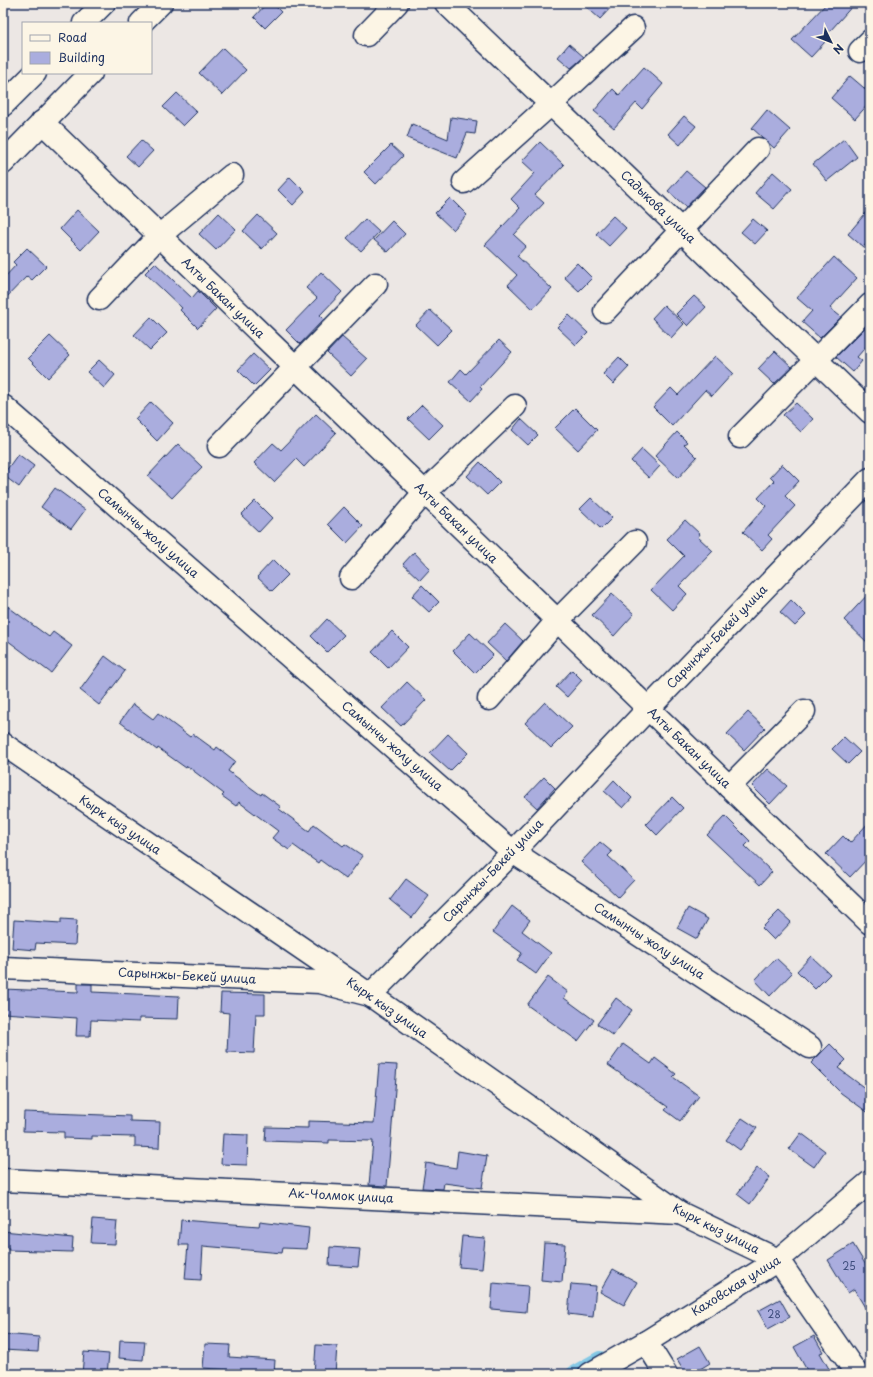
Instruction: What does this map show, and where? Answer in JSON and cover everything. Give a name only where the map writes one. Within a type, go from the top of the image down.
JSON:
[{"type":"street","points":[[85,22],[104,3]]},
{"type":"street","points":[[142,22],[161,3]]},
{"type":"street","points":[[366,35],[397,3]]},
{"type":"street","name":"Садыкова улица","points":[[446,3],[870,412]]},
{"type":"street","points":[[464,182],[552,104],[633,28]]},
{"type":"street","points":[[6,97],[34,74]]},
{"type":"street","points":[[3,163],[91,74]]},
{"type":"street","name":"Алты Бакан улица","points":[[42,122],[729,787],[867,914]]},
{"type":"street","points":[[605,311],[758,149]]},
{"type":"street","points":[[99,299],[159,236],[232,175]]},
{"type":"street","points":[[219,446],[376,284]]},
{"type":"street","points":[[740,437],[870,305]]},
{"type":"street","name":"Самынчы жолу улица","points":[[3,406],[513,852],[810,1047]]},
{"type":"street","points":[[351,578],[424,492],[515,406]]},
{"type":"street","name":"Сарынжы-Бекей улица","points":[[3,968],[320,982],[370,995],[513,852],[648,709],[870,479]]},
{"type":"street","points":[[489,698],[557,621],[635,542]]},
{"type":"street","points":[[729,787],[804,711]]},
{"type":"street","name":"Кырк кыз улица","points":[[3,744],[370,995],[680,1213],[778,1260]]},
{"type":"street","name":"Ак-Чолмок улица","points":[[3,1180],[680,1213]]},
{"type":"street","name":"Каховская улица","points":[[590,1374],[646,1342],[778,1260],[870,1182]]},
{"type":"street","points":[[778,1260],[857,1374]]},
{"type":"street","points":[[646,1342],[666,1374]]},
{"type":"building","points":[[267,3],[272,3],[281,12],[265,28],[254,17]]},
{"type":"building","points":[[582,3],[615,3],[600,19]]},
{"type":"building","points":[[827,3],[855,3],[822,40],[825,42],[811,57],[792,40]]},
{"type":"building","points":[[569,44],[584,57],[571,68],[558,57]]},
{"type":"building","points":[[223,48],[246,70],[222,95],[199,73]]},
{"type":"building","points":[[644,67],[663,84],[642,109],[636,103],[614,128],[594,111],[613,89],[619,95]]},
{"type":"building","points":[[850,76],[870,93],[870,102],[855,119],[831,98]]},
{"type":"building","points":[[177,93],[197,112],[183,126],[163,107]]},
{"type":"building","points":[[767,110],[790,130],[774,148],[752,128]]},
{"type":"building","points":[[684,116],[696,126],[680,145],[668,134]]},
{"type":"building","points":[[451,117],[477,121],[475,134],[467,133],[457,158],[407,138],[412,124],[448,139]]},
{"type":"building","points":[[844,139],[857,157],[827,181],[813,164]]},
{"type":"building","points":[[141,140],[153,151],[138,167],[126,156]]},
{"type":"building","points":[[540,142],[564,165],[535,195],[544,203],[514,235],[526,246],[517,256],[552,289],[533,309],[508,285],[517,275],[485,245],[520,208],[511,199],[535,173],[522,161]]},
{"type":"building","points":[[391,145],[403,156],[376,184],[364,172]]},
{"type":"building","points":[[686,171],[705,187],[686,207],[668,191]]},
{"type":"building","points":[[773,172],[792,189],[774,209],[755,193]]},
{"type":"building","points":[[290,177],[305,192],[293,205],[278,190]]},
{"type":"building","points":[[450,198],[467,215],[453,230],[435,213]]},
{"type":"building","points":[[870,208],[870,240],[863,247],[848,234]]},
{"type":"building","points":[[77,210],[99,231],[81,250],[60,229]]},
{"type":"building","points":[[219,213],[236,229],[216,250],[199,234]]},
{"type":"building","points":[[258,215],[277,233],[262,249],[243,231]]},
{"type":"building","points":[[613,216],[626,228],[609,246],[596,234]]},
{"type":"building","points":[[365,219],[379,232],[361,251],[347,238]]},
{"type":"building","points":[[753,219],[767,231],[755,244],[741,232]]},
{"type":"building","points":[[392,221],[405,234],[388,252],[374,240]]},
{"type":"building","points":[[27,248],[46,266],[32,280],[27,276],[3,301],[3,279],[16,265],[13,262]]},
{"type":"building","points":[[834,257],[857,278],[830,308],[841,317],[820,338],[802,322],[812,311],[797,298]]},
{"type":"building","points":[[155,263],[192,298],[198,291],[216,309],[198,328],[180,310],[182,308],[145,273]]},
{"type":"building","points":[[577,263],[592,278],[579,291],[564,277]]},
{"type":"building","points":[[321,272],[342,292],[320,315],[324,319],[300,344],[286,330],[317,298],[306,288]]},
{"type":"building","points":[[694,296],[706,307],[688,326],[676,314]]},
{"type":"building","points":[[664,305],[684,324],[671,338],[652,318]]},
{"type":"building","points":[[430,310],[452,330],[437,345],[416,325]]},
{"type":"building","points":[[569,315],[588,333],[576,345],[557,327]]},
{"type":"building","points":[[151,317],[167,333],[150,350],[134,335]]},
{"type":"building","points":[[870,323],[870,342],[857,357],[862,361],[853,372],[836,357]]},
{"type":"building","points":[[50,336],[70,355],[48,378],[28,358]]},
{"type":"building","points":[[342,337],[367,359],[351,376],[327,353]]},
{"type":"building","points":[[499,340],[512,352],[480,387],[482,389],[471,401],[450,382],[461,369],[466,374]]},
{"type":"building","points":[[775,351],[792,367],[774,384],[758,369]]},
{"type":"building","points":[[253,354],[270,370],[254,386],[238,370]]},
{"type":"building","points":[[715,356],[733,373],[712,396],[705,390],[672,426],[653,407],[671,388],[678,395]]},
{"type":"building","points":[[619,357],[629,367],[613,384],[603,374]]},
{"type":"building","points":[[99,360],[115,375],[104,388],[87,372]]},
{"type":"building","points":[[151,402],[173,423],[157,441],[135,419]]},
{"type":"building","points":[[796,403],[813,419],[801,432],[783,415]]},
{"type":"building","points":[[422,405],[443,425],[429,439],[408,419]]},
{"type":"building","points":[[575,408],[597,430],[578,450],[555,428]]},
{"type":"building","points":[[316,414],[336,433],[304,467],[296,459],[274,482],[254,463],[273,443],[281,450]]},
{"type":"building","points":[[521,419],[538,435],[528,445],[512,430]]},
{"type":"building","points":[[677,432],[687,442],[684,444],[697,457],[678,478],[655,456]]},
{"type":"building","points":[[178,444],[202,467],[172,498],[148,476]]},
{"type":"building","points":[[642,449],[660,466],[649,478],[631,461]]},
{"type":"building","points":[[18,454],[34,466],[19,487],[3,475]]},
{"type":"building","points":[[480,462],[500,482],[487,495],[467,476]]},
{"type":"building","points":[[782,464],[799,481],[785,496],[795,506],[768,535],[772,539],[762,550],[743,532],[766,506],[758,498],[774,481],[770,477]]},
{"type":"building","points":[[55,488],[85,510],[71,529],[41,507]]},
{"type":"building","points":[[591,498],[612,518],[601,529],[580,509]]},
{"type":"building","points":[[255,501],[272,518],[259,532],[241,515]]},
{"type":"building","points":[[344,507],[363,526],[347,543],[328,524]]},
{"type":"building","points":[[685,520],[700,534],[698,537],[713,551],[679,586],[687,594],[672,610],[651,590],[684,556],[667,539]]},
{"type":"building","points":[[414,552],[430,569],[420,580],[403,564]]},
{"type":"building","points":[[273,560],[288,575],[272,591],[257,577]]},
{"type":"building","points":[[422,585],[439,602],[429,612],[412,596]]},
{"type":"building","points":[[870,592],[870,645],[844,620]]},
{"type":"building","points":[[612,594],[634,614],[614,636],[592,615]]},
{"type":"building","points":[[791,600],[806,615],[795,626],[780,612]]},
{"type":"building","points":[[3,603],[49,637],[53,632],[72,646],[51,673],[3,637]]},
{"type":"building","points":[[327,619],[344,635],[327,652],[311,636]]},
{"type":"building","points":[[505,624],[523,641],[506,661],[487,643]]},
{"type":"building","points":[[392,631],[408,647],[388,668],[372,652]]},
{"type":"building","points":[[470,633],[493,655],[475,673],[453,651]]},
{"type":"building","points":[[105,656],[125,671],[99,705],[80,690]]},
{"type":"building","points":[[572,670],[582,680],[567,697],[556,687]]},
{"type":"building","points":[[407,682],[426,700],[401,726],[382,708]]},
{"type":"building","points":[[545,702],[572,727],[551,748],[525,723]]},
{"type":"building","points":[[133,704],[153,719],[158,713],[190,737],[193,734],[215,750],[217,747],[235,761],[228,771],[261,795],[262,793],[281,807],[279,809],[309,831],[314,824],[343,846],[345,844],[363,856],[346,879],[320,860],[318,863],[293,845],[289,850],[272,838],[278,831],[239,802],[236,806],[222,796],[224,794],[187,766],[186,768],[158,748],[157,750],[120,722]]},
{"type":"building","points":[[748,712],[765,728],[744,750],[727,734]]},
{"type":"building","points":[[448,734],[468,753],[450,771],[430,753]]},
{"type":"building","points":[[844,737],[860,752],[848,764],[832,749]]},
{"type":"building","points":[[768,769],[787,786],[770,804],[752,786]]},
{"type":"building","points":[[544,777],[555,788],[537,808],[525,797]]},
{"type":"building","points":[[614,780],[632,798],[623,808],[604,791]]},
{"type":"building","points":[[672,797],[683,808],[657,835],[646,824]]},
{"type":"building","points":[[725,816],[750,841],[745,846],[772,872],[760,885],[707,835]]},
{"type":"building","points":[[870,821],[870,856],[850,877],[826,854],[843,836],[850,843]]},
{"type":"building","points":[[600,842],[612,852],[608,856],[634,880],[618,897],[581,862]]},
{"type":"building","points":[[406,879],[429,896],[412,918],[390,900]]},
{"type":"building","points":[[512,906],[530,920],[522,931],[551,953],[536,974],[517,960],[522,953],[493,932]]},
{"type":"building","points":[[688,908],[708,919],[697,939],[677,928]]},
{"type":"building","points":[[779,911],[791,922],[774,940],[762,928]]},
{"type":"building","points":[[61,919],[77,920],[75,945],[36,943],[35,950],[12,948],[14,920],[61,923]]},
{"type":"building","points":[[811,956],[830,974],[815,989],[797,971]]},
{"type":"building","points":[[776,958],[792,973],[770,996],[755,980]]},
{"type":"building","points":[[548,977],[568,992],[564,998],[594,1020],[578,1041],[527,1005]]},
{"type":"building","points":[[78,984],[92,984],[92,992],[179,996],[178,1019],[139,1018],[139,1022],[91,1020],[90,1036],[76,1036],[77,1018],[3,1013],[3,989],[78,992]]},
{"type":"building","points":[[221,993],[265,994],[265,1014],[256,1014],[254,1053],[227,1052],[229,1013],[220,1012]]},
{"type":"building","points":[[616,998],[632,1010],[613,1036],[597,1024]]},
{"type":"building","points":[[623,1044],[651,1064],[655,1058],[676,1074],[673,1077],[699,1096],[680,1121],[665,1110],[668,1107],[608,1065]]},
{"type":"building","points":[[830,1044],[846,1060],[838,1068],[870,1092],[870,1114],[841,1093],[811,1063]]},
{"type":"building","points":[[379,1064],[397,1065],[387,1186],[369,1185],[373,1141],[329,1140],[329,1143],[265,1141],[266,1127],[308,1128],[308,1121],[374,1123]]},
{"type":"building","points":[[24,1112],[130,1116],[130,1121],[160,1122],[159,1148],[135,1147],[135,1137],[92,1136],[92,1139],[64,1138],[64,1132],[23,1131]]},
{"type":"building","points":[[742,1118],[757,1128],[740,1150],[726,1140]]},
{"type":"building","points":[[801,1133],[825,1151],[814,1167],[789,1149]]},
{"type":"building","points":[[223,1134],[248,1135],[247,1165],[221,1164]]},
{"type":"building","points":[[458,1151],[487,1156],[482,1188],[444,1183],[443,1189],[422,1188],[426,1163],[456,1168]]},
{"type":"building","points":[[757,1168],[770,1177],[750,1204],[737,1194]]},
{"type":"building","points":[[93,1219],[117,1221],[115,1244],[91,1243]]},
{"type":"building","points":[[181,1220],[259,1226],[260,1222],[309,1228],[307,1249],[283,1248],[282,1253],[203,1246],[201,1280],[185,1279],[188,1245],[179,1245]]},
{"type":"building","points":[[3,1231],[73,1238],[72,1252],[8,1250],[9,1248],[3,1247]]},
{"type":"building","points":[[462,1236],[485,1238],[482,1269],[459,1267]]},
{"type":"building","points":[[544,1243],[565,1244],[562,1282],[541,1280]]},
{"type":"building","points":[[853,1244],[870,1272],[870,1316],[854,1289],[848,1293],[828,1260]]},
{"type":"building","points":[[330,1247],[360,1249],[358,1267],[329,1265]]},
{"type":"building","points":[[613,1269],[637,1282],[624,1305],[600,1292]]},
{"type":"building","points":[[493,1283],[528,1286],[526,1312],[491,1309]]},
{"type":"building","points":[[571,1284],[596,1286],[593,1317],[568,1314]]},
{"type":"building","points":[[780,1299],[790,1317],[768,1329],[758,1311]]},
{"type":"building","points":[[3,1334],[39,1337],[38,1352],[3,1350]]},
{"type":"building","points":[[814,1336],[823,1352],[820,1353],[832,1374],[809,1374],[794,1347]]},
{"type":"building","points":[[120,1340],[145,1341],[143,1360],[119,1358]]},
{"type":"building","points":[[205,1344],[230,1345],[229,1357],[275,1360],[274,1374],[243,1374],[244,1371],[203,1368]]},
{"type":"building","points":[[316,1345],[337,1346],[335,1374],[314,1374]]},
{"type":"building","points":[[700,1346],[710,1363],[692,1374],[686,1374],[677,1359]]},
{"type":"building","points":[[84,1352],[109,1354],[107,1374],[82,1374]]},
{"type":"waterway","points":[[575,1374],[600,1360]]}]
